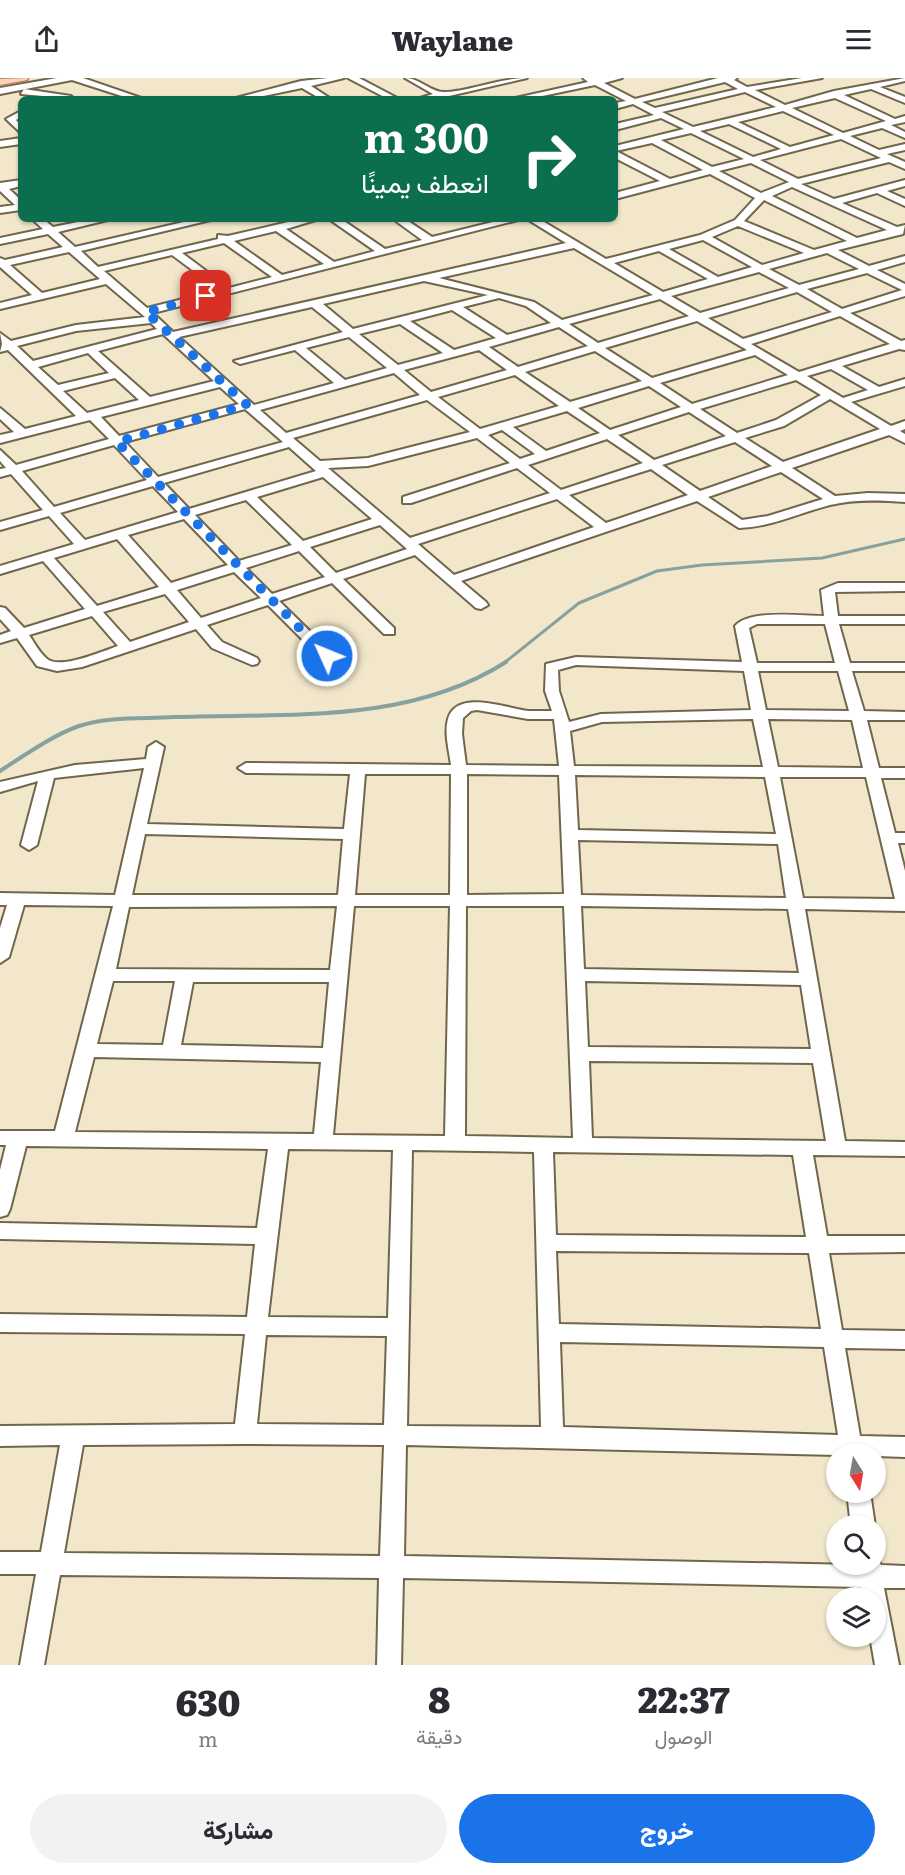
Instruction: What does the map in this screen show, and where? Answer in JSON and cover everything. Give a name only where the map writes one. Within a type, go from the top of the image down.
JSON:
[{"type":"main road","points":[[0,81],[6,78]]},
{"type":"main road","points":[[0,81],[23,78]]},
{"type":"street","points":[[0,91],[72,78],[130,96]]},
{"type":"street","points":[[265,96],[301,84],[340,78]]},
{"type":"street","points":[[352,78],[389,96]]},
{"type":"street","points":[[409,78],[443,96]]},
{"type":"street","points":[[470,78],[486,86]]},
{"type":"street","points":[[449,96],[523,78]]},
{"type":"street","points":[[587,78],[834,202],[902,231]]},
{"type":"street","points":[[540,96],[618,78]]},
{"type":"street","points":[[775,78],[785,82]]},
{"type":"street","points":[[654,111],[747,89],[818,78]]},
{"type":"street","points":[[618,105],[727,79],[905,166]]},
{"type":"street","points":[[618,148],[899,79]]},
{"type":"street","points":[[505,82],[534,96]]},
{"type":"street","points":[[858,82],[905,100]]},
{"type":"street","points":[[301,84],[322,96]]},
{"type":"street","points":[[0,91],[56,96]]},
{"type":"street","points":[[834,94],[894,122]]},
{"type":"street","points":[[18,115],[10,119],[18,127]]},
{"type":"street","points":[[618,126],[664,116]]},
{"type":"street","points":[[618,196],[792,151],[905,119]]},
{"type":"street","points":[[728,120],[792,151]]},
{"type":"street","points":[[883,125],[905,135]]},
{"type":"street","points":[[721,144],[760,135]]},
{"type":"street","points":[[618,140],[629,145]]},
{"type":"street","points":[[654,140],[857,242]]},
{"type":"street","points":[[0,144],[18,141]]},
{"type":"street","points":[[877,153],[905,147]]},
{"type":"street","points":[[618,156],[671,183]]},
{"type":"street","points":[[605,262],[704,237],[738,222],[763,196],[795,183],[889,159]]},
{"type":"street","points":[[834,202],[905,183]]},
{"type":"street","points":[[0,187],[18,184]]},
{"type":"street","points":[[0,187],[18,203]]},
{"type":"street","points":[[618,190],[627,194]]},
{"type":"street","points":[[878,190],[905,203]]},
{"type":"street","points":[[0,210],[18,207]]},
{"type":"street","points":[[40,222],[146,312],[221,383],[482,605]]},
{"type":"street","points":[[0,241],[93,222]]},
{"type":"street","points":[[1,263],[193,222]]},
{"type":"street","points":[[204,222],[280,278]]},
{"type":"street","points":[[98,270],[295,222]]},
{"type":"street","points":[[338,222],[383,252]]},
{"type":"street","points":[[403,222],[431,240]]},
{"type":"street","points":[[469,222],[479,228]]},
{"type":"street","points":[[146,312],[504,222]]},
{"type":"street","points":[[537,222],[905,440]]},
{"type":"street","points":[[738,222],[813,253]]},
{"type":"street","points":[[278,228],[332,265]]},
{"type":"street","points":[[0,473],[249,407],[397,371],[813,253],[902,231]]},
{"type":"street","points":[[704,237],[903,345]]},
{"type":"street","points":[[31,365],[90,350],[427,279],[573,245]]},
{"type":"street","points":[[660,248],[716,280]]},
{"type":"street","points":[[830,250],[905,288]]},
{"type":"street","points":[[174,252],[226,291]]},
{"type":"street","points":[[0,526],[157,482],[429,396],[905,258]]},
{"type":"street","points":[[1,263],[39,296]]},
{"type":"street","points":[[427,279],[530,304],[833,500]]},
{"type":"street","points":[[0,306],[109,280]]},
{"type":"street","points":[[742,343],[905,293]]},
{"type":"street","points":[[240,361],[500,295]]},
{"type":"street","points":[[313,302],[429,396],[604,528]]},
{"type":"street","points":[[453,306],[507,340]]},
{"type":"street","points":[[5,347],[88,326],[154,320]]},
{"type":"street","points":[[402,320],[453,355]]},
{"type":"street","points":[[0,336],[5,347],[31,365],[56,390],[117,442],[237,567],[327,656]]},
{"type":"street","points":[[407,500],[690,408],[903,345]]},
{"type":"street","points":[[297,346],[344,385]]},
{"type":"street","points":[[482,347],[739,524],[745,525],[833,500],[873,496],[905,498]]},
{"type":"street","points":[[90,350],[146,400]]},
{"type":"street","points":[[0,570],[248,495],[321,469],[368,462],[479,434],[756,351]]},
{"type":"street","points":[[832,365],[878,391]]},
{"type":"street","points":[[56,390],[117,374]]},
{"type":"street","points":[[841,402],[905,382]]},
{"type":"street","points":[[0,439],[146,400],[221,383]]},
{"type":"street","points":[[0,611],[20,632],[42,663],[48,666],[82,663],[334,577],[558,494],[780,423],[829,394]]},
{"type":"street","points":[[0,412],[22,433]]},
{"type":"street","points":[[452,580],[905,425]]},
{"type":"street","points":[[504,426],[544,455]]},
{"type":"street","points":[[0,454],[82,545]]},
{"type":"street","points":[[248,495],[389,631]]},
{"type":"street","points":[[0,639],[167,589],[382,520]]},
{"type":"street","points":[[120,534],[217,645],[252,661]]},
{"type":"street","points":[[45,556],[128,648]]},
{"type":"street","points":[[0,957],[9,900],[122,902],[572,900],[905,905],[858,715],[833,630],[828,590],[831,588],[905,587]]},
{"type":"street","points":[[837,1148],[762,714],[742,626],[746,622],[755,620],[905,620]]},
{"type":"street","points":[[583,1144],[567,771],[562,722],[552,691],[550,667],[576,661],[751,667],[905,667]]},
{"type":"street","points":[[455,1143],[459,901],[459,770],[454,734],[456,717],[467,707],[477,706],[562,722],[602,718],[762,714],[905,716]]},
{"type":"street","points":[[0,787],[47,775],[120,764],[154,755],[106,975],[63,1139]]},
{"type":"street","points":[[246,768],[905,773]]},
{"type":"street","points":[[322,1143],[336,976],[358,770]]},
{"type":"street","points":[[29,845],[47,775]]},
{"type":"street","points":[[138,829],[351,834]]},
{"type":"street","points":[[570,835],[784,838]]},
{"type":"street","points":[[887,838],[905,838]]},
{"type":"street","points":[[106,975],[336,976]]},
{"type":"street","points":[[171,1051],[185,975]]},
{"type":"street","points":[[574,975],[808,979]]},
{"type":"street","points":[[86,1050],[329,1055]]},
{"type":"street","points":[[579,1054],[822,1056]]},
{"type":"street","points":[[0,1209],[9,1138],[905,1149]]},
{"type":"street","points":[[245,1434],[266,1236],[279,1142]]},
{"type":"street","points":[[389,1665],[403,1143]]},
{"type":"street","points":[[543,1144],[548,1243],[552,1437]]},
{"type":"street","points":[[802,1148],[850,1443]]},
{"type":"street","points":[[0,1231],[266,1236]]},
{"type":"street","points":[[548,1243],[678,1246],[905,1244]]},
{"type":"street","points":[[0,1323],[397,1327]]},
{"type":"street","points":[[550,1333],[905,1340]]},
{"type":"street","points":[[0,1436],[245,1434],[552,1437],[826,1448]]},
{"type":"street","points":[[32,1665],[73,1437]]},
{"type":"street","points":[[886,1448],[905,1447]]},
{"type":"street","points":[[0,1563],[393,1567],[871,1580],[905,1577]]},
{"type":"street","points":[[884,1647],[887,1665]]},
{"type":"waterway","points":[[504,663],[579,603],[657,571],[702,565],[822,558],[905,539]]},
{"type":"waterway","points":[[0,771],[58,735],[90,723],[127,718],[345,712],[387,706],[428,697],[468,682],[506,662]]},
{"type":"route","points":[[206,296],[146,312],[247,405],[117,442],[237,567],[327,656]]}]
